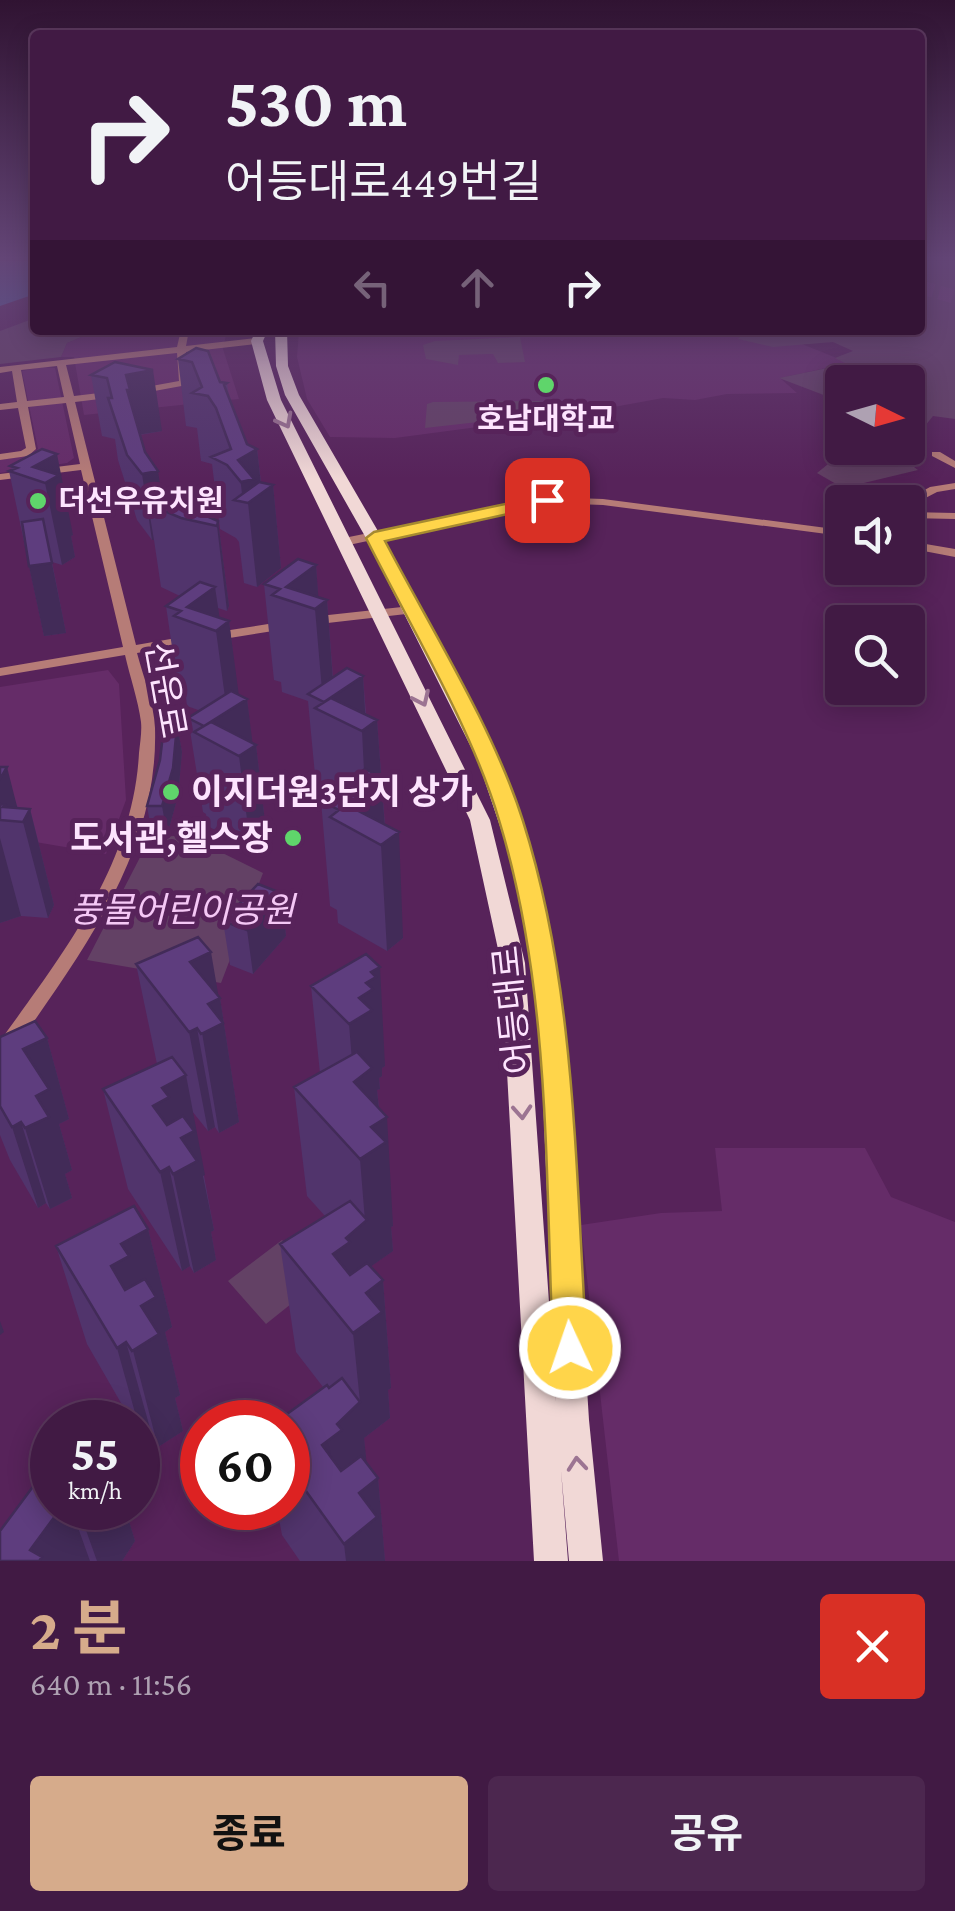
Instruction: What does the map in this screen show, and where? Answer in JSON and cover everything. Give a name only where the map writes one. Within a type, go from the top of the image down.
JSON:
[{"type":"main road","name":"어등대로","points":[[280,335],[282,366],[292,395],[374,538],[488,761],[511,819],[541,938],[551,1005],[574,1420],[586,1561]]},
{"type":"main road","name":"어등대로","points":[[260,336],[274,400],[480,820],[513,963],[551,1561]]},
{"type":"street","points":[[0,406],[183,385],[184,335]]},
{"type":"street","points":[[1,370],[260,336]]},
{"type":"street","name":"선운로","points":[[0,1056],[96,916],[132,837],[143,802],[148,749],[148,724],[61,363]]},
{"type":"street","points":[[0,457],[24,454],[31,448],[16,368]]},
{"type":"street","points":[[936,454],[955,465]]},
{"type":"street","points":[[0,477],[86,466]]},
{"type":"street","points":[[925,494],[955,486]]},
{"type":"street","points":[[344,542],[547,500],[603,502],[825,531]]},
{"type":"street","points":[[925,515],[955,516]]},
{"type":"street","points":[[925,547],[955,553]]},
{"type":"street","points":[[0,672],[380,610],[411,610]]},
{"type":"shaded area","points":[[86,335],[226,335],[223,349],[239,399],[84,415],[74,357],[61,357],[67,343]]},
{"type":"shaded area","name":"호남대학교","points":[[299,335],[789,335],[849,363],[825,365],[825,368],[780,378],[797,393],[727,394],[695,400],[663,398],[581,413],[570,403],[546,406],[516,422],[395,438],[330,437],[307,399],[297,357]]},
{"type":"shaded area","points":[[55,368],[74,458],[67,463],[0,473],[0,460],[25,456],[38,449],[22,371]]},
{"type":"shaded area","points":[[108,670],[119,684],[126,800],[106,854],[0,836],[0,687]]},
{"type":"shaded area","points":[[715,1148],[865,1148],[891,1197],[955,1222],[955,1561],[619,1561],[581,1225],[661,1213],[722,1211]]},
{"type":"green space","points":[[0,334],[86,335],[67,343],[61,357],[0,364]]},
{"type":"green space","points":[[955,334],[955,419],[933,416],[925,426],[925,365],[842,365],[847,364],[835,358],[853,351],[833,342],[773,347],[738,339],[742,335]]},
{"type":"green space","points":[[520,337],[525,362],[498,363],[493,354],[459,355],[458,365],[426,359],[423,345],[435,341]]},
{"type":"green space","points":[[825,369],[825,396],[779,378]]},
{"type":"green space","points":[[541,401],[505,419],[425,428],[427,404],[433,402]]},
{"type":"green space","points":[[827,465],[911,465],[918,470],[856,485],[838,485],[817,473]]},
{"type":"green space","name":"풍물어린이공원","points":[[186,835],[263,873],[221,983],[87,960],[150,838]]},
{"type":"green space","points":[[282,1240],[321,1280],[266,1324],[228,1281]]},
{"type":"building","points":[[196,348],[208,351],[220,382],[227,383],[224,385],[247,444],[257,449],[238,460],[254,479],[241,482],[227,465],[211,457],[231,449],[208,396],[192,393],[202,387],[192,362],[178,359]]},
{"type":"building","points":[[115,362],[153,370],[126,375],[145,452],[158,471],[142,474],[127,455],[108,398],[112,398],[107,378],[91,375]]},
{"type":"building","points":[[42,449],[57,454],[33,467],[59,475],[45,483],[9,471],[17,468],[10,466]]},
{"type":"building","points":[[259,482],[273,485],[248,503],[234,500]]},
{"type":"building","points":[[153,492],[186,501],[179,504],[218,521],[217,526],[181,518],[148,504],[155,501],[150,498]]},
{"type":"building","points":[[43,519],[52,563],[29,566],[22,522]]},
{"type":"building","points":[[298,559],[316,565],[286,587],[327,600],[315,609],[272,595],[280,589],[264,584]]},
{"type":"building","points":[[200,582],[215,587],[187,607],[229,621],[216,631],[174,616],[181,611],[166,606]]},
{"type":"building","points":[[347,668],[363,676],[324,702],[308,694]]},
{"type":"building","points":[[231,691],[247,699],[204,726],[188,718]]},
{"type":"building","points":[[331,698],[377,720],[362,731],[315,708]]},
{"type":"building","points":[[211,722],[256,745],[239,756],[194,732]]},
{"type":"building","points":[[177,725],[173,768],[162,806],[147,806],[160,760],[164,726]]},
{"type":"building","points":[[365,769],[383,778],[347,805],[399,832],[381,845],[330,817],[339,810],[321,801]]},
{"type":"building","points":[[0,804],[30,809],[23,822],[0,820]]},
{"type":"building","points":[[258,884],[281,893],[247,930],[223,921]]},
{"type":"building","points":[[198,937],[211,952],[190,962],[220,998],[208,1004],[223,1023],[201,1034],[197,1028],[189,1032],[136,964]]},
{"type":"building","points":[[366,954],[380,967],[371,972],[376,977],[366,983],[373,989],[359,998],[372,1010],[349,1024],[311,986]]},
{"type":"building","points":[[35,1021],[47,1038],[23,1049],[49,1089],[36,1096],[49,1117],[25,1128],[21,1122],[12,1127],[0,1106],[0,1037]]},
{"type":"building","points":[[357,1052],[372,1068],[354,1082],[387,1117],[371,1127],[386,1142],[360,1159],[294,1087]]},
{"type":"building","points":[[172,1057],[186,1075],[162,1088],[169,1097],[153,1106],[167,1125],[183,1116],[194,1131],[181,1138],[197,1161],[173,1174],[169,1167],[160,1172],[103,1089]]},
{"type":"building","points":[[350,1201],[367,1220],[346,1238],[350,1242],[333,1254],[350,1275],[367,1263],[383,1280],[366,1293],[382,1312],[353,1333],[280,1244]]},
{"type":"building","points":[[134,1206],[148,1229],[121,1244],[129,1256],[111,1266],[125,1290],[145,1279],[156,1297],[141,1306],[159,1334],[132,1351],[126,1342],[117,1348],[56,1246]]},
{"type":"building","points":[[342,1378],[360,1402],[337,1424],[342,1430],[322,1445],[341,1471],[361,1456],[378,1478],[359,1493],[377,1517],[344,1544],[310,1497],[310,1400],[306,1400],[327,1385],[329,1388]]},
{"type":"building","points":[[30,1491],[30,1530],[45,1530],[30,1550],[42,1557],[39,1561],[0,1561],[0,1531]]},
{"type":"place","name":"호남대학교","points":[[546,385]]},
{"type":"place","name":"더선우유치원","points":[[38,501]]},
{"type":"place","name":"이지더원3단지 상가","points":[[171,792]]},
{"type":"place","name":"도서관,헬스장","points":[[293,838]]},
{"type":"route","points":[[547,500],[374,538],[488,761],[511,819],[541,938],[551,1005],[570,1348]]}]
